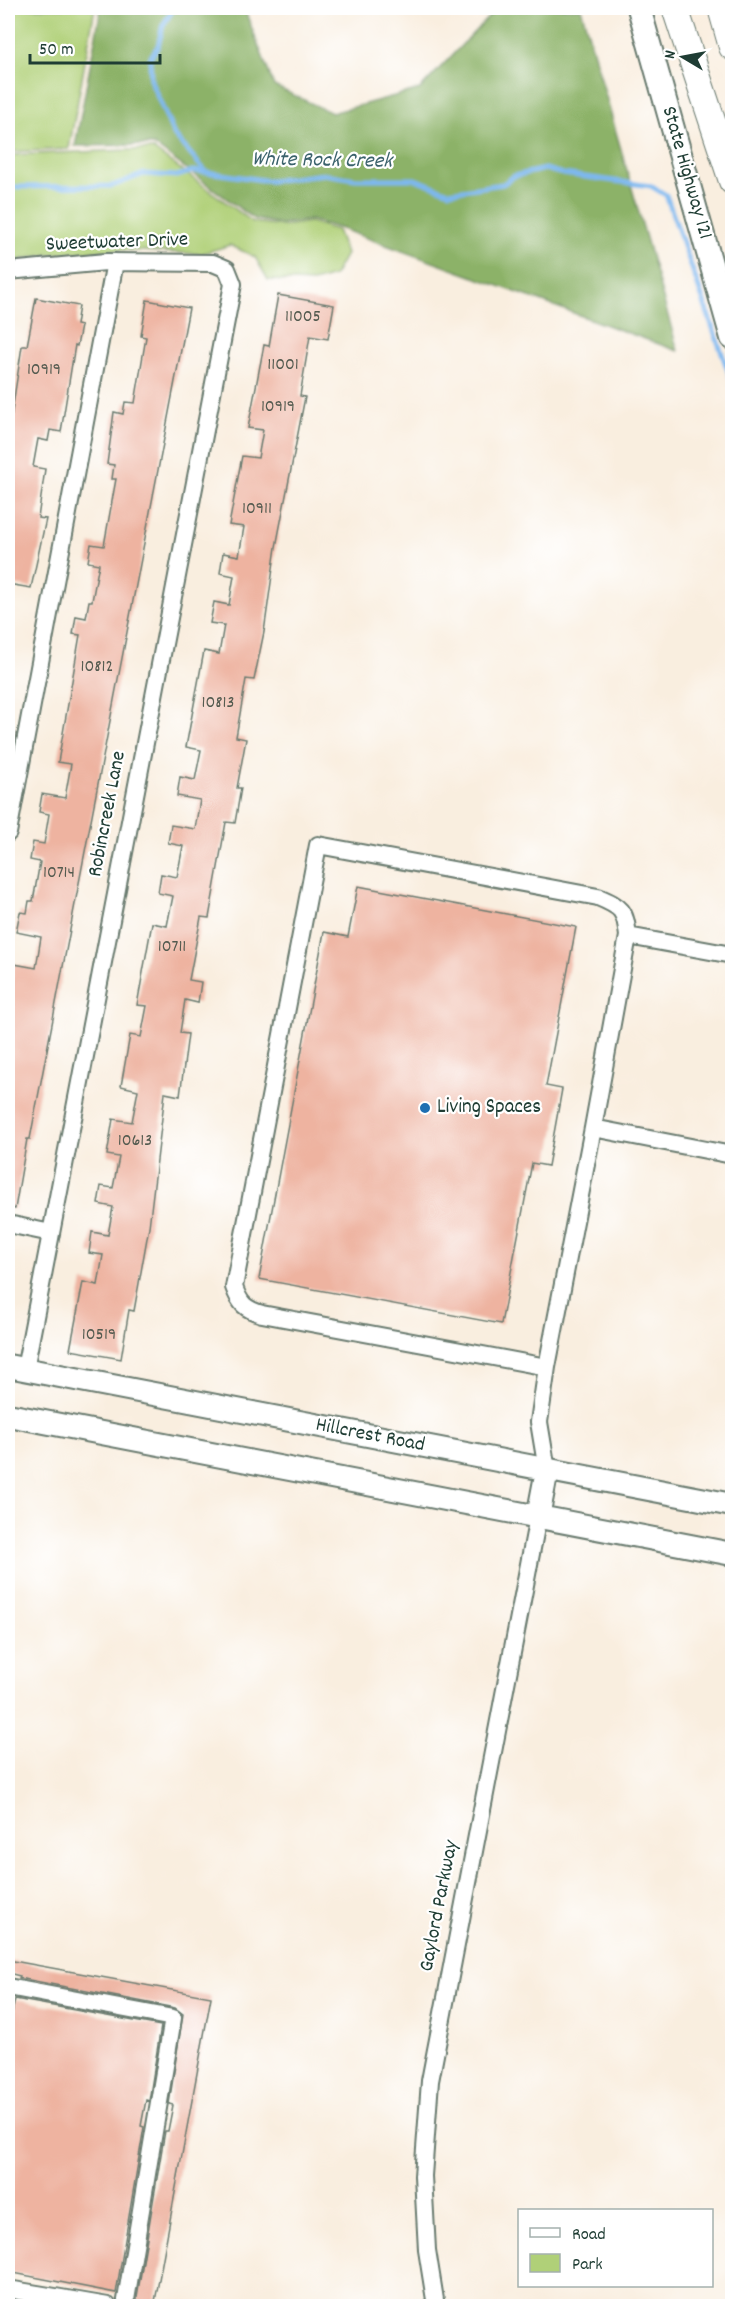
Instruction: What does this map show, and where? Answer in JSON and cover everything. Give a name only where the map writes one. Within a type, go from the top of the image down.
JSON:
[{"type":"highway","points":[[675,8],[731,176]]},
{"type":"highway","points":[[721,8],[732,47]]},
{"type":"main road","name":"State Highway 121","points":[[639,8],[732,338]]},
{"type":"main road","name":"Hillcrest Road","points":[[16,1367],[732,1505]]},
{"type":"main road","points":[[8,1415],[732,1554]]},
{"type":"main road","points":[[538,1517],[547,1470]]},
{"type":"street","name":"Sweetwater Drive","points":[[8,272],[61,264],[115,262],[213,263],[227,269]]},
{"type":"street","points":[[8,833],[115,262]]},
{"type":"street","name":"Robincreek Lane","points":[[16,1367],[51,1233],[233,284],[227,269]]},
{"type":"street","points":[[547,1367],[262,1314],[246,1309],[238,1300],[234,1287],[318,845],[598,897],[618,905],[626,916],[628,936],[547,1367],[539,1422],[547,1470]]},
{"type":"street","points":[[628,936],[732,955]]},
{"type":"street","points":[[593,1128],[732,1155]]},
{"type":"street","points":[[8,1224],[51,1233]]},
{"type":"street","name":"Gaylord Parkway","points":[[436,2307],[428,2250],[423,2176],[430,2080],[538,1517]]},
{"type":"street","points":[[8,1987],[173,2018],[125,2307]]},
{"type":"street","points":[[8,2289],[108,2307]]},
{"type":"green space","points":[[8,8],[95,8],[69,149],[8,152]]},
{"type":"green space","points":[[101,8],[244,8],[274,86],[332,113],[420,89],[497,8],[581,8],[678,351],[339,228],[311,220],[281,224],[254,219],[154,145],[75,146]]},
{"type":"green space","points":[[153,149],[253,222],[283,226],[310,222],[337,230],[346,254],[334,276],[313,282],[268,280],[255,257],[230,245],[201,254],[121,250],[46,255],[8,262],[8,155]]},
{"type":"building","points":[[278,295],[334,305],[328,339],[310,336],[300,396],[305,397],[276,547],[264,632],[254,680],[246,679],[236,737],[246,739],[237,788],[241,788],[235,823],[226,822],[209,918],[201,917],[189,980],[201,982],[198,1003],[185,1000],[180,1033],[188,1034],[180,1096],[165,1093],[149,1227],[134,1311],[129,1310],[121,1359],[70,1350],[83,1282],[98,1285],[103,1255],[89,1253],[92,1232],[108,1235],[113,1207],[98,1204],[101,1186],[113,1188],[119,1157],[107,1155],[113,1119],[132,1122],[138,1090],[121,1086],[130,1035],[141,1037],[147,1006],[137,1005],[152,923],[167,926],[173,896],[158,893],[161,874],[177,877],[183,846],[168,843],[171,825],[195,829],[200,800],[177,796],[180,777],[195,780],[201,750],[186,747],[204,651],[219,654],[224,625],[210,623],[214,602],[229,605],[234,576],[220,573],[223,553],[239,556],[244,527],[229,525],[242,456],[258,458],[263,430],[248,428],[264,345],[269,346]]},
{"type":"building","points":[[36,298],[79,306],[76,325],[81,326],[77,346],[75,345],[61,432],[50,430],[48,441],[38,439],[33,467],[45,469],[38,518],[46,519],[31,588],[8,584],[8,438],[22,346],[27,346]]},
{"type":"building","points":[[147,300],[189,308],[30,1139],[27,1139],[15,1209],[8,1208],[8,1010],[14,964],[36,968],[41,937],[16,932],[20,912],[27,913],[29,901],[33,901],[40,862],[30,860],[33,842],[44,844],[49,814],[39,812],[42,794],[65,798],[71,764],[58,762],[80,635],[73,634],[76,616],[86,618],[89,601],[92,601],[99,564],[88,562],[91,544],[104,546],[116,479],[112,479],[114,465],[107,464],[114,412],[123,414],[125,402],[135,403],[146,337],[141,336]]},
{"type":"building","name":"Living Spaces","points":[[358,886],[576,927],[546,1086],[562,1089],[548,1166],[532,1163],[501,1324],[259,1279],[324,932],[348,937]]},
{"type":"building","points":[[8,1960],[211,1997],[154,2307],[137,2307],[137,2297],[165,2131],[168,2131],[173,2105],[169,2104],[183,2014],[175,2008],[19,1978],[20,1976],[8,1973]]},
{"type":"building","points":[[15,1999],[161,2026],[149,2101],[146,2100],[141,2126],[144,2127],[116,2293],[8,2272],[8,2033]]},
{"type":"waterway","name":"White Rock Creek","points":[[174,8],[163,25],[158,46],[150,58],[151,81],[174,135],[206,172],[270,181],[324,174],[356,179],[415,179],[449,192],[503,184],[514,176],[545,169],[563,174],[651,186],[666,195],[732,382]]},
{"type":"waterway","points":[[8,187],[112,186],[144,174],[177,176],[193,171],[206,172]]},
{"type":"place","name":"Living Spaces","points":[[425,1108]]}]
